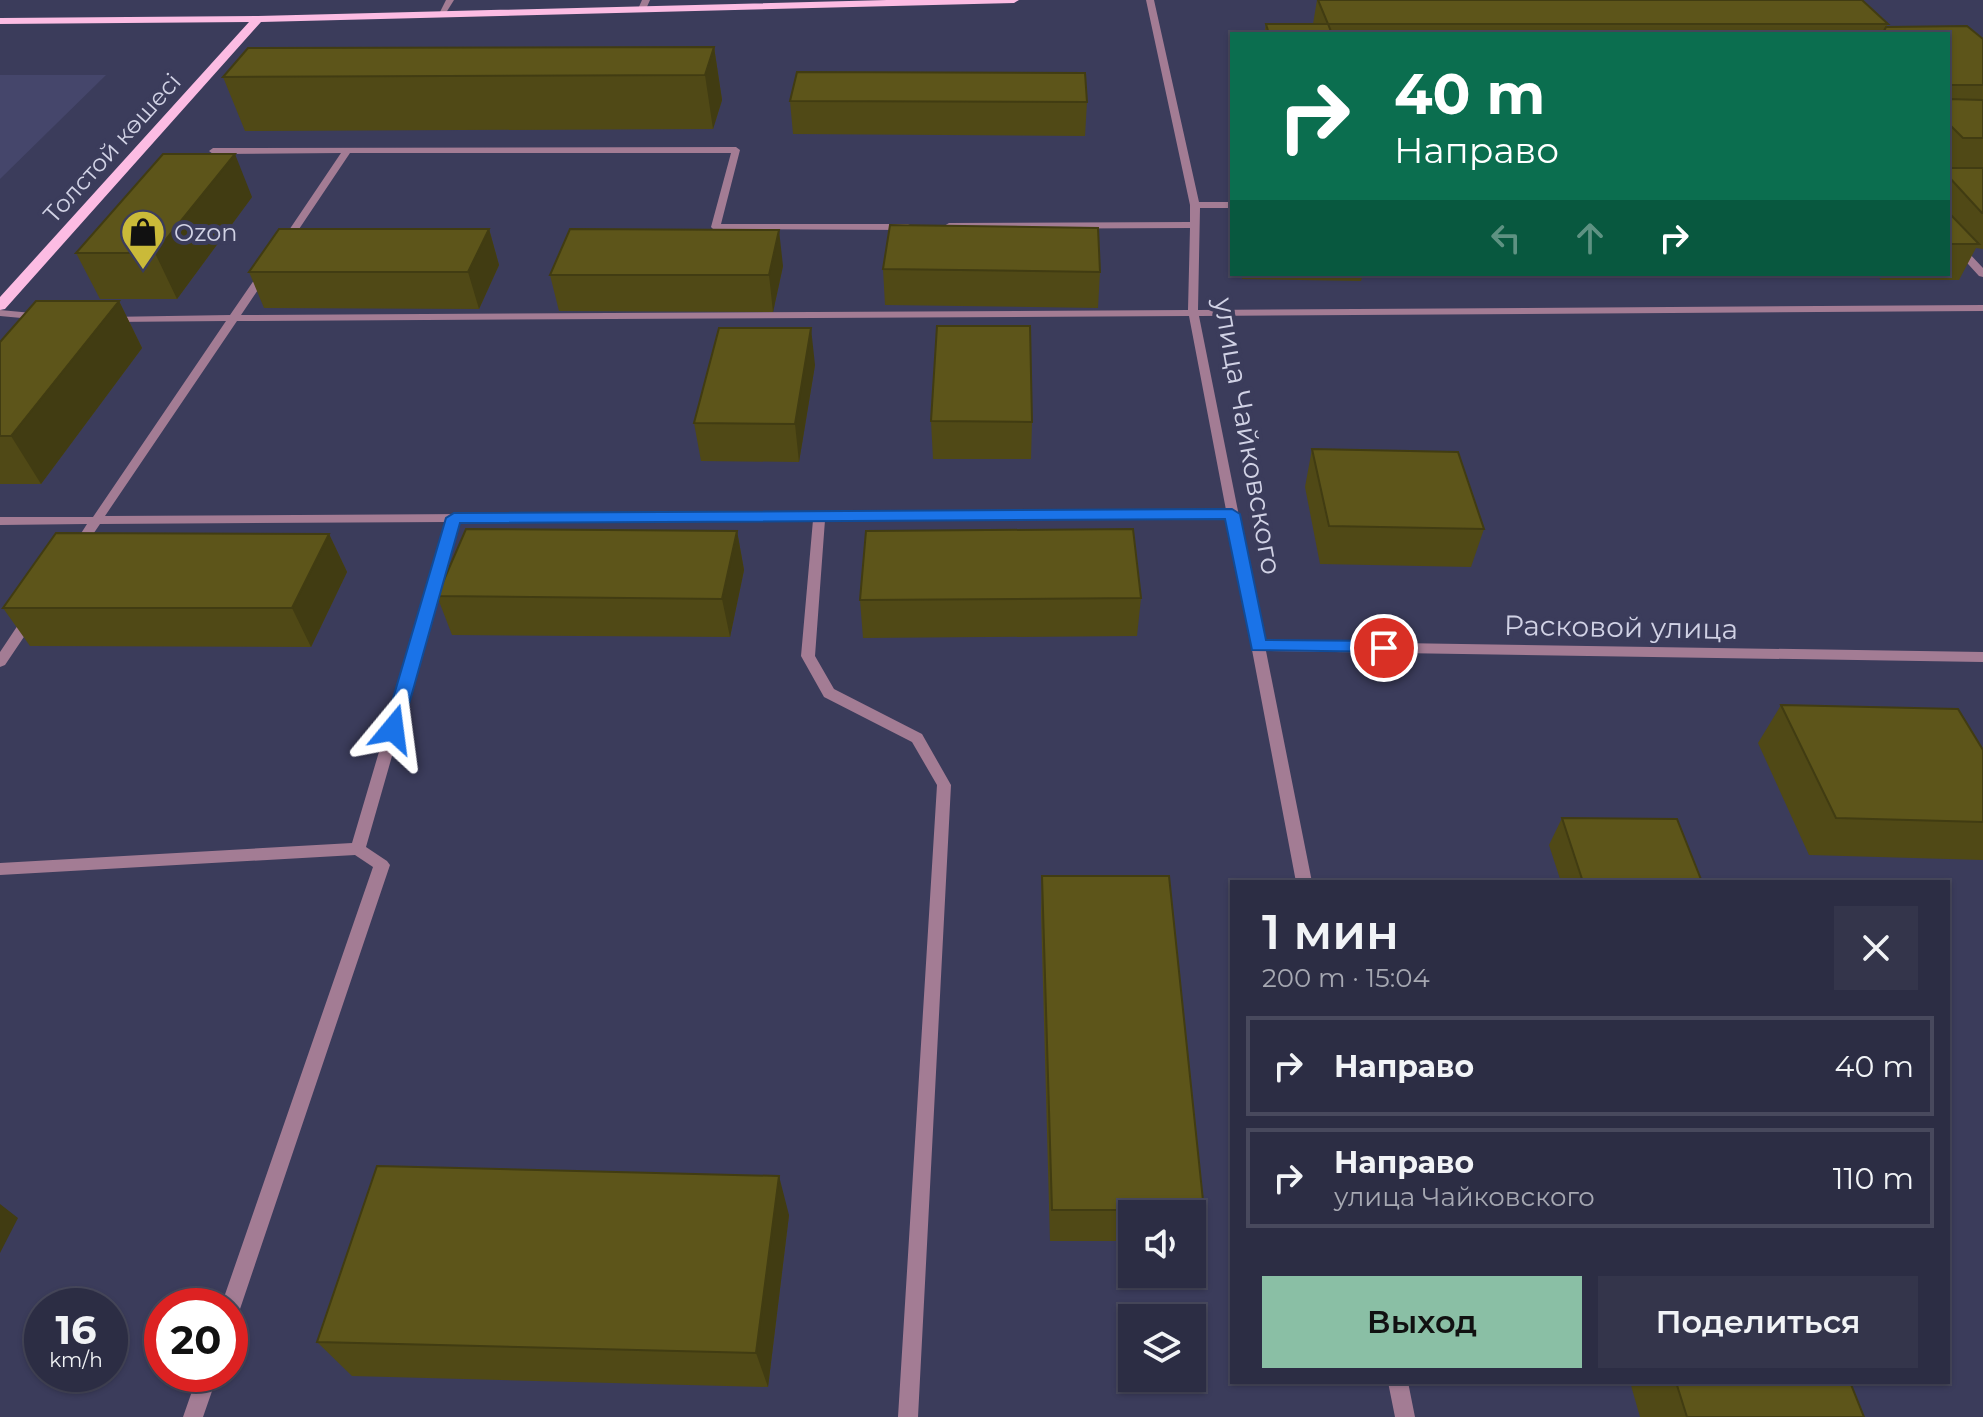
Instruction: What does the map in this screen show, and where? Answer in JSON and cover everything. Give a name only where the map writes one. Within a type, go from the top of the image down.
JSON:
[{"type":"main road","points":[[0,21],[258,19],[644,5],[1014,0]]},
{"type":"main road","name":"Толстой көшесі","points":[[0,306],[258,19]]},
{"type":"street","points":[[441,14],[450,0]]},
{"type":"street","name":"улица Чайковского","points":[[1150,0],[1195,205],[1193,311],[1304,880]]},
{"type":"street","points":[[213,151],[736,150],[716,227],[923,226]]},
{"type":"street","points":[[278,254],[347,151]]},
{"type":"street","points":[[1195,205],[1230,205]]},
{"type":"street","points":[[939,226],[1195,225]]},
{"type":"street","points":[[1950,238],[1983,274]]},
{"type":"street","points":[[70,559],[269,267]]},
{"type":"street","points":[[102,319],[1983,308]]},
{"type":"street","points":[[0,313],[58,318]]},
{"type":"street","points":[[0,521],[1232,514]]},
{"type":"street","points":[[819,516],[808,656],[829,693],[917,738],[944,785],[908,1417]]},
{"type":"street","points":[[358,849],[454,518]]},
{"type":"street","points":[[0,662],[35,610]]},
{"type":"street","name":"Расковой улица","points":[[1258,646],[1983,657]]},
{"type":"street","points":[[0,869],[358,849],[382,865],[237,1288]]},
{"type":"street","points":[[1398,1384],[1405,1417]]},
{"type":"street","points":[[193,1417],[202,1392]]},
{"type":"shaded area","points":[[0,75],[106,75],[0,179]]},
{"type":"building","points":[[1318,0],[1862,0],[1888,24],[1328,24]]},
{"type":"building","points":[[1266,24],[1328,24],[1331,32],[1268,32]]},
{"type":"building","points":[[1967,26],[1983,39],[1983,85],[1950,85],[1950,32],[1885,32],[1886,27]]},
{"type":"building","points":[[714,47],[705,75],[223,77],[248,48]]},
{"type":"building","points":[[797,72],[1085,73],[1087,102],[790,101]]},
{"type":"building","points":[[1950,99],[1983,100],[1983,138],[1963,138],[1950,125]]},
{"type":"building","points":[[163,154],[235,154],[155,253],[76,253]]},
{"type":"building","points":[[1950,168],[1983,168],[1982,213],[1950,178]]},
{"type":"building","points":[[1950,214],[1979,244],[1950,244]]},
{"type":"building","points":[[890,225],[1098,228],[1100,272],[883,269]]},
{"type":"building","points":[[279,229],[489,229],[468,272],[249,272]]},
{"type":"building","points":[[570,229],[779,230],[769,275],[550,275]]},
{"type":"building","points":[[36,301],[119,301],[11,436],[0,436],[0,342]]},
{"type":"building","points":[[937,326],[1030,326],[1032,422],[931,421]]},
{"type":"building","points":[[719,328],[811,328],[795,424],[694,423]]},
{"type":"building","points":[[1312,449],[1458,452],[1484,529],[1329,526]]},
{"type":"building","points":[[466,529],[737,531],[722,599],[437,596]]},
{"type":"building","points":[[1133,529],[1141,598],[860,600],[866,531]]},
{"type":"building","points":[[56,533],[329,534],[292,608],[3,608]]},
{"type":"building","points":[[1781,705],[1958,709],[1983,750],[1983,822],[1836,818]]},
{"type":"building","points":[[1562,818],[1677,819],[1701,880],[1582,880]]},
{"type":"building","points":[[1042,876],[1169,876],[1203,1200],[1118,1200],[1118,1210],[1052,1210]]},
{"type":"building","points":[[377,1166],[779,1176],[756,1353],[317,1342]]},
{"type":"building","points":[[1677,1384],[1851,1384],[1864,1417],[1687,1417]]},
{"type":"place","name":"Ozon","points":[[143,271]]},
{"type":"route","points":[[393,729],[454,518],[1232,514],[1258,646],[1384,648]]}]
